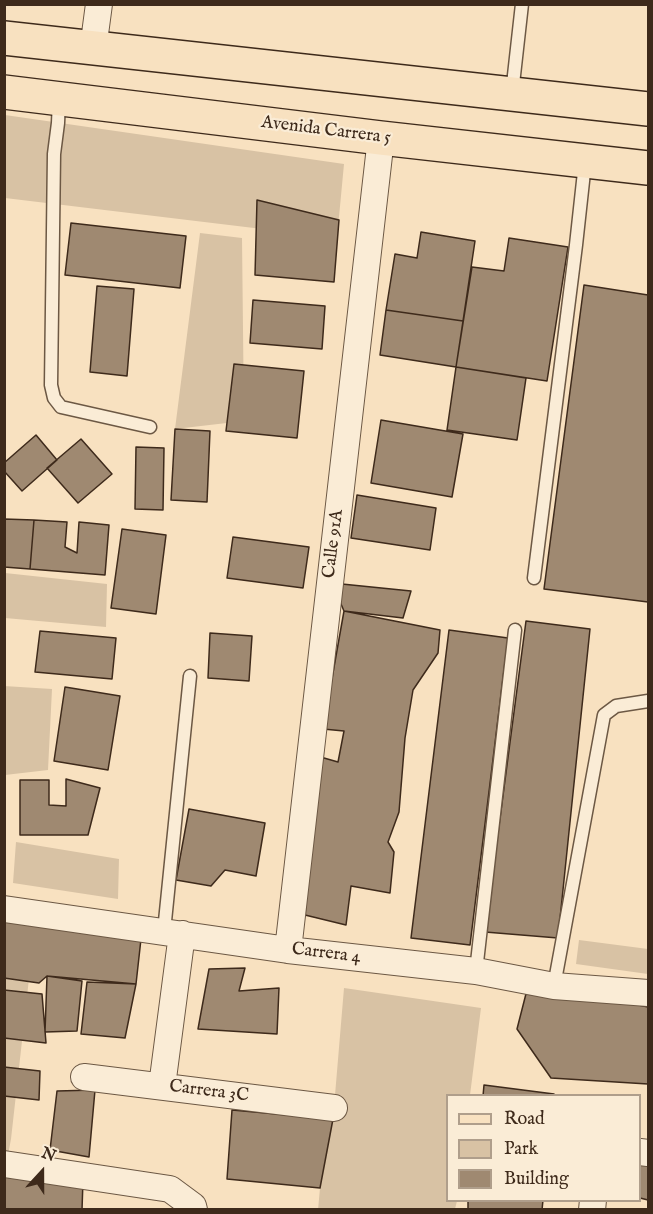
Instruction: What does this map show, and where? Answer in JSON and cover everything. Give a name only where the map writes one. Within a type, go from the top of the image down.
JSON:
[{"type":"main road","points":[[4,38],[648,110]]},
{"type":"main road","name":"Avenida Carrera 5","points":[[4,92],[648,168]]},
{"type":"street","points":[[93,49],[99,4]]},
{"type":"street","name":"Calle 91A","points":[[288,950],[381,138]]},
{"type":"street","name":"Carrera 4","points":[[4,909],[288,950],[476,971],[554,986],[648,993]]},
{"type":"street","points":[[162,1086],[173,933]]},
{"type":"street","name":"Carrera 3C","points":[[84,1077],[334,1108]]},
{"type":"street","points":[[4,1164],[170,1189],[194,1209]]},
{"type":"lane","points":[[512,94],[522,4]]},
{"type":"lane","points":[[60,99],[54,153],[51,385],[54,398],[61,407],[150,427]]},
{"type":"lane","points":[[534,579],[585,162]]},
{"type":"lane","points":[[476,971],[515,630]]},
{"type":"lane","points":[[173,933],[190,676]]},
{"type":"lane","points":[[554,986],[604,715],[616,706],[648,701]]},
{"type":"green space","points":[[5,115],[344,164],[337,238],[5,198]]},
{"type":"green space","points":[[200,233],[242,238],[244,421],[175,429]]},
{"type":"green space","points":[[5,573],[107,584],[106,627],[5,618]]},
{"type":"green space","points":[[4,686],[52,689],[48,770],[5,775]]},
{"type":"green space","points":[[16,842],[119,859],[118,899],[13,883]]},
{"type":"green space","points":[[5,918],[34,934],[11,1139],[5,1171]]},
{"type":"green space","points":[[579,940],[648,949],[648,974],[576,964]]},
{"type":"green space","points":[[344,988],[481,1008],[470,1094],[446,1094],[446,1202],[457,1202],[455,1209],[318,1210],[333,1119]]},
{"type":"building","points":[[257,200],[339,220],[334,282],[255,275]]},
{"type":"building","points":[[71,223],[186,236],[180,288],[65,275]]},
{"type":"building","points":[[421,232],[475,241],[463,321],[386,310],[395,254],[417,258]]},
{"type":"building","points":[[509,238],[568,247],[547,381],[456,367],[472,267],[504,271]]},
{"type":"building","points":[[584,285],[648,295],[648,602],[544,589]]},
{"type":"building","points":[[97,286],[134,289],[127,376],[90,372]]},
{"type":"building","points":[[253,300],[325,306],[322,349],[250,343]]},
{"type":"building","points":[[386,310],[463,321],[456,367],[380,355]]},
{"type":"building","points":[[234,364],[304,371],[297,438],[226,431]]},
{"type":"building","points":[[456,367],[526,378],[517,440],[447,430]]},
{"type":"building","points":[[381,420],[463,434],[452,497],[371,483]]},
{"type":"building","points":[[175,429],[210,431],[207,502],[171,500]]},
{"type":"building","points":[[36,435],[57,460],[22,491],[4,471],[4,463]]},
{"type":"building","points":[[81,439],[112,474],[78,503],[47,468]]},
{"type":"building","points":[[136,447],[164,448],[163,510],[135,509]]},
{"type":"building","points":[[357,495],[436,508],[430,550],[351,538]]},
{"type":"building","points":[[4,519],[34,520],[30,569],[4,567]]},
{"type":"building","points":[[34,520],[67,522],[65,547],[77,553],[79,522],[109,525],[105,575],[30,569]]},
{"type":"building","points":[[122,529],[166,535],[156,614],[111,608]]},
{"type":"building","points":[[233,537],[309,547],[303,588],[227,578]]},
{"type":"building","points":[[332,583],[411,591],[403,618],[344,611]]},
{"type":"building","points":[[344,611],[440,630],[438,653],[413,690],[405,738],[399,812],[388,842],[394,852],[390,893],[351,886],[346,925],[305,915],[317,756],[338,762],[344,731],[323,729]]},
{"type":"building","points":[[526,621],[590,629],[558,938],[485,932]]},
{"type":"building","points":[[449,630],[508,638],[470,945],[411,938]]},
{"type":"building","points":[[40,631],[116,638],[112,679],[35,672]]},
{"type":"building","points":[[210,633],[252,636],[249,681],[208,678]]},
{"type":"building","points":[[65,687],[120,696],[108,770],[54,761]]},
{"type":"building","points":[[66,779],[100,788],[88,835],[20,835],[20,780],[49,780],[49,805],[66,806]]},
{"type":"building","points":[[189,809],[265,823],[256,876],[225,870],[211,886],[176,880]]},
{"type":"building","points":[[4,918],[141,939],[136,984],[47,976],[39,983],[4,978]]},
{"type":"building","points":[[245,968],[239,991],[279,988],[277,1034],[198,1029],[209,969]]},
{"type":"building","points":[[47,976],[82,981],[77,1031],[45,1032]]},
{"type":"building","points":[[87,982],[136,984],[125,1038],[81,1034]]},
{"type":"building","points":[[529,982],[648,1007],[648,1084],[551,1078],[517,1029]]},
{"type":"building","points":[[4,990],[42,994],[46,1043],[4,1038]]},
{"type":"building","points":[[4,1067],[40,1071],[39,1100],[4,1096]]},
{"type":"building","points":[[484,1085],[554,1094],[483,1094]]},
{"type":"building","points":[[95,1090],[89,1157],[50,1150],[57,1091]]},
{"type":"building","points":[[232,1110],[333,1119],[320,1188],[227,1179]]},
{"type":"building","points":[[641,1159],[648,1159],[648,1200],[641,1198]]},
{"type":"building","points":[[4,1171],[83,1180],[82,1210],[4,1210]]},
{"type":"building","points":[[468,1202],[543,1202],[542,1210],[468,1210]]}]
